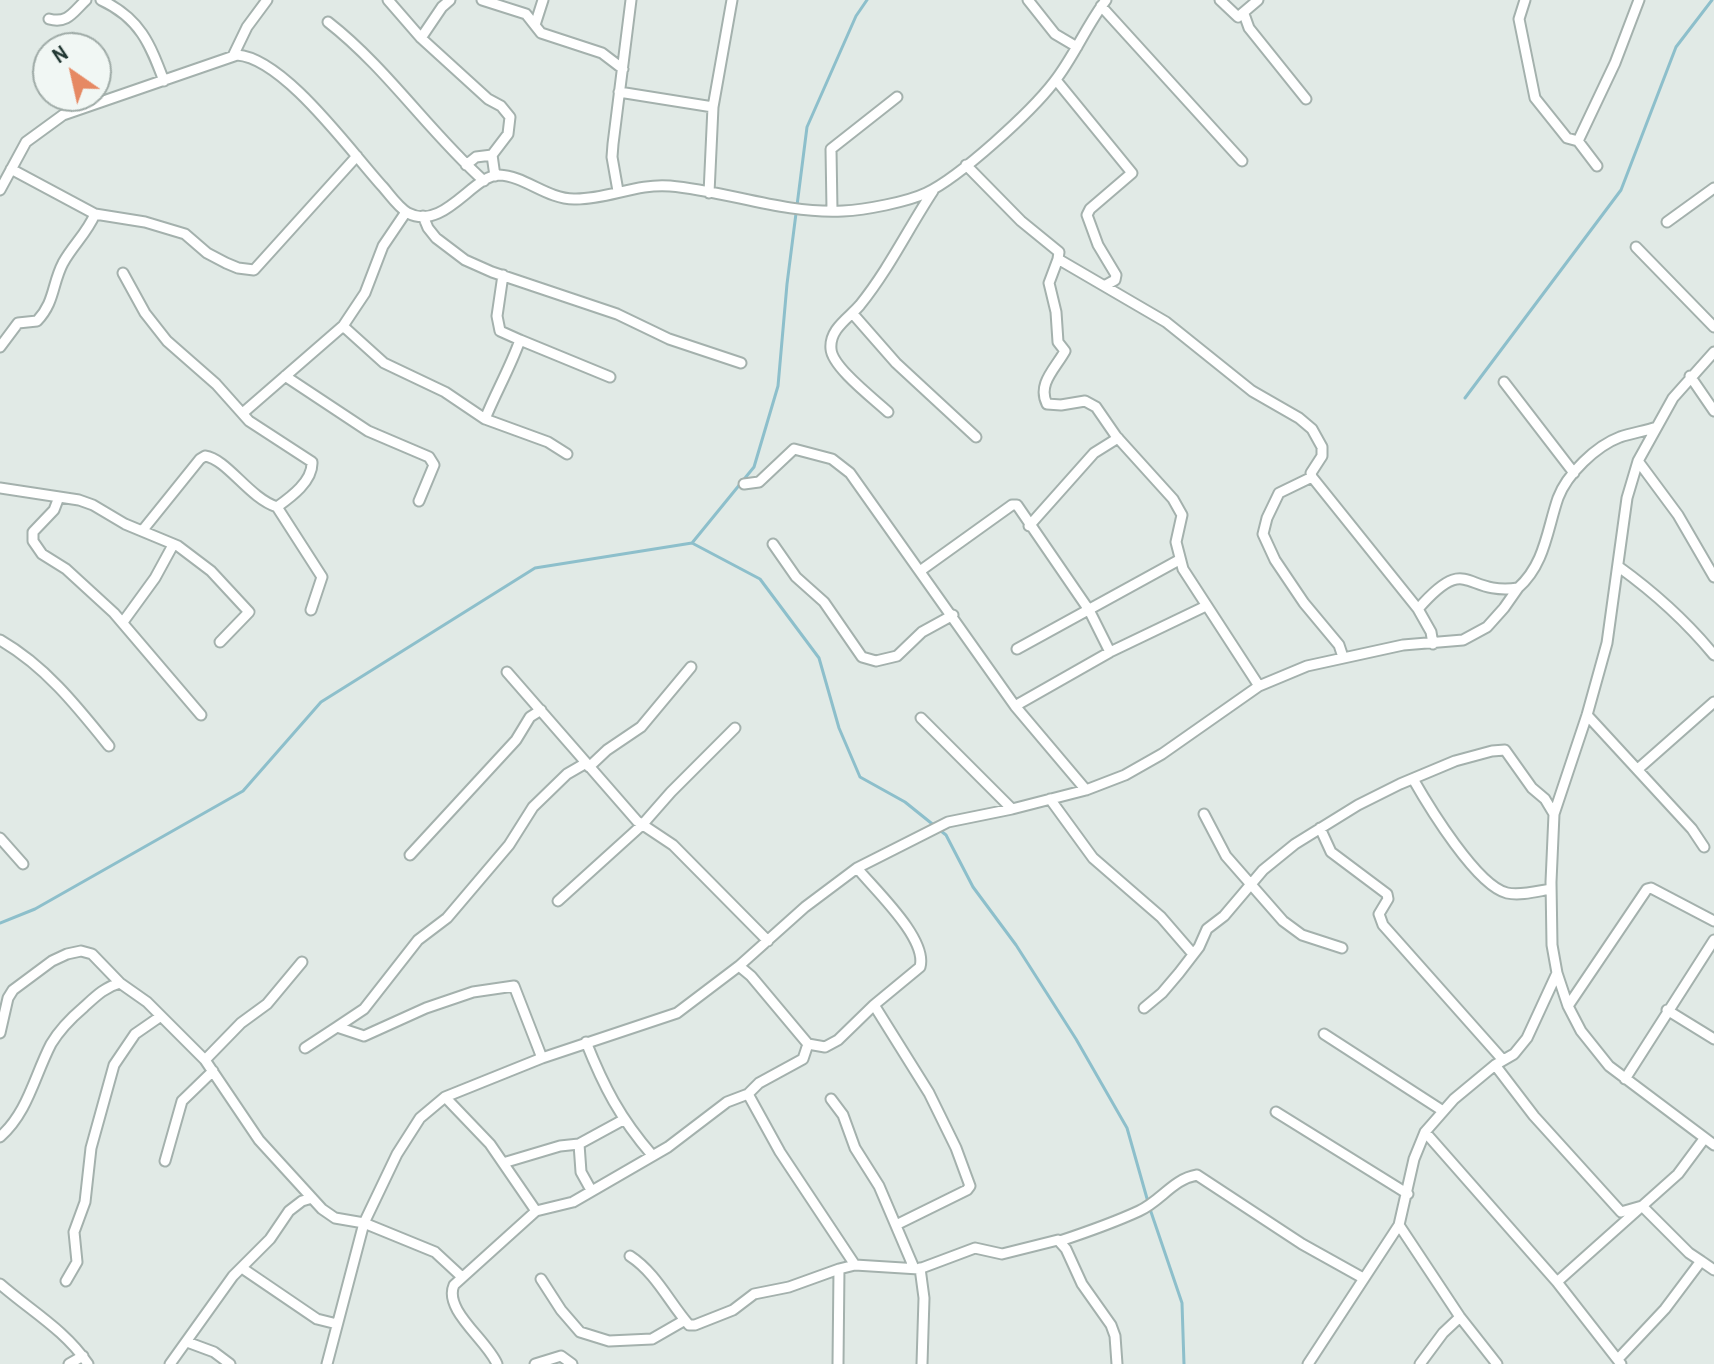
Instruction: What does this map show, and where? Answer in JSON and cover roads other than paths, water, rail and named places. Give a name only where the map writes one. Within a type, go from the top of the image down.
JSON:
[{"type":"street","points":[[49,19],[69,18],[86,0]]},
{"type":"street","points":[[101,0],[127,17],[145,34],[164,81]]},
{"type":"street","points":[[233,56],[247,27],[267,0]]},
{"type":"street","points":[[388,0],[421,38],[510,117],[508,134],[492,155],[495,176]]},
{"type":"street","points":[[421,38],[450,0]]},
{"type":"street","points":[[482,0],[526,14],[541,33],[602,53],[623,69]]},
{"type":"street","points":[[535,25],[543,0]]},
{"type":"street","points":[[618,191],[612,157],[631,0]]},
{"type":"street","points":[[709,193],[713,107],[732,0]]},
{"type":"street","points":[[1028,0],[1055,34],[1077,47]]},
{"type":"street","points":[[1220,0],[1236,16],[1244,14],[1258,0]]},
{"type":"street","points":[[1525,0],[1519,19],[1535,98],[1567,138],[1578,141],[1597,166]]},
{"type":"street","points":[[1578,141],[1615,63],[1637,1]]},
{"type":"street","points":[[0,190],[26,142],[63,115],[233,56],[245,56],[263,62],[338,132],[406,212],[423,216],[440,212],[495,176],[573,199],[669,185],[767,205],[832,210],[865,208],[918,196],[935,188],[1015,123],[1056,80],[1104,3],[1242,161]]},
{"type":"street","points":[[1244,14],[1249,28],[1306,99]]},
{"type":"street","points":[[328,22],[359,46],[484,181]]},
{"type":"street","points":[[1056,80],[1132,173],[1087,215],[1098,245],[1116,275],[1115,280],[1106,285]]},
{"type":"street","points":[[619,92],[713,107]]},
{"type":"street","points":[[832,210],[831,149],[897,97]]},
{"type":"street","points":[[466,165],[476,157],[492,155]]},
{"type":"street","points":[[11,169],[95,214],[145,222],[185,234],[207,253],[226,263],[254,270],[357,156]]},
{"type":"street","points":[[966,165],[1021,221],[1059,252],[1049,283],[1056,312],[1058,342],[1065,351],[1043,386],[1047,404],[1085,401],[1096,407],[1118,438],[1173,499],[1181,512],[1176,542],[1179,560],[1259,686]]},
{"type":"street","points":[[888,412],[835,362],[830,351],[834,332],[853,314],[886,271],[935,188]]},
{"type":"street","points":[[1667,222],[1714,188]]},
{"type":"street","points":[[244,412],[343,326],[365,293],[383,246],[406,212]]},
{"type":"street","points":[[0,347],[18,323],[37,321],[49,309],[63,264],[89,228],[95,214]]},
{"type":"street","points":[[423,216],[428,228],[465,260],[617,314],[669,339],[741,363]]},
{"type":"street","points":[[1636,247],[1714,327]]},
{"type":"street","points":[[1058,259],[1166,322],[1252,391],[1292,412],[1312,429],[1322,447],[1322,456],[1311,473],[1312,477],[1418,609],[1431,632],[1433,644]]},
{"type":"street","points":[[123,273],[145,313],[167,341],[244,412],[249,421],[312,462],[311,472],[297,491],[277,507]]},
{"type":"street","points":[[503,275],[497,316],[500,331],[610,377]]},
{"type":"street","points":[[853,314],[896,363],[976,437]]},
{"type":"street","points":[[343,326],[384,363],[445,392],[485,419],[548,442],[567,454]]},
{"type":"street","points":[[485,419],[520,340]]},
{"type":"street","points":[[1714,352],[1673,398],[1638,461],[1627,498],[1607,643],[1554,814],[1551,889],[1552,945],[1557,973],[1568,1006],[1591,1047],[1625,1079],[1714,1145]]},
{"type":"street","points":[[285,376],[368,431],[429,457],[434,465],[419,501]]},
{"type":"street","points":[[1690,376],[1714,411]]},
{"type":"street","points":[[1504,382],[1574,473]]},
{"type":"street","points":[[327,1364],[364,1223],[397,1154],[420,1118],[445,1097],[586,1042],[677,1013],[857,868],[948,822],[1086,790],[1137,768],[1259,686],[1307,666],[1403,645],[1463,640],[1487,627],[1526,580],[1539,559],[1550,532],[1559,495],[1574,473],[1595,452],[1618,438],[1657,427]]},
{"type":"street","points":[[1029,526],[1094,453],[1118,438]]},
{"type":"street","points":[[744,484],[759,482],[794,449],[832,459],[850,473],[1015,706],[1086,790]]},
{"type":"street","points":[[142,531],[205,456],[216,458],[266,504],[277,507],[322,577],[311,610]]},
{"type":"street","points":[[1638,461],[1678,515],[1714,577]]},
{"type":"street","points":[[1312,477],[1279,493],[1263,534],[1275,560],[1304,603],[1334,638],[1343,657]]},
{"type":"street","points":[[0,488],[93,505],[125,524],[190,552],[249,612],[220,642]]},
{"type":"street","points":[[59,497],[54,510],[33,532],[35,545],[70,572],[123,622],[201,715]]},
{"type":"street","points":[[920,571],[1012,505],[1017,505],[1089,610],[1110,652]]},
{"type":"street","points":[[773,544],[796,577],[824,602],[862,657],[876,661],[897,656],[922,632],[953,615]]},
{"type":"street","points":[[123,622],[155,578],[173,545]]},
{"type":"street","points":[[1017,649],[1179,560]]},
{"type":"street","points":[[1619,567],[1654,592],[1690,626],[1714,655]]},
{"type":"street","points":[[1418,609],[1435,590],[1451,579],[1461,578],[1501,589],[1518,588]]},
{"type":"street","points":[[1015,706],[1110,652],[1206,606]]},
{"type":"street","points":[[0,640],[18,650],[52,678],[109,746]]},
{"type":"street","points":[[305,1048],[364,1009],[418,940],[447,918],[501,856],[533,807],[567,774],[588,765],[641,727],[691,667]]},
{"type":"street","points":[[507,672],[642,825],[673,845],[768,941]]},
{"type":"street","points":[[1638,769],[1714,702]]},
{"type":"street","points":[[410,855],[516,740],[530,717],[541,710]]},
{"type":"street","points":[[1587,715],[1704,847]]},
{"type":"street","points":[[921,718],[1012,809]]},
{"type":"street","points":[[558,901],[642,825],[735,728]]},
{"type":"street","points":[[1144,1008],[1162,993],[1193,954],[1207,929],[1224,916],[1274,859],[1358,805],[1413,779],[1482,753],[1505,750],[1554,814]]},
{"type":"street","points":[[1413,779],[1437,821],[1489,884],[1511,894],[1551,889]]},
{"type":"street","points":[[1050,799],[1093,858],[1161,917],[1193,954]]},
{"type":"street","points":[[1204,814],[1226,856],[1283,921],[1302,935],[1342,948]]},
{"type":"street","points":[[1320,828],[1331,852],[1387,894],[1388,899],[1379,914],[1383,925],[1499,1062],[1534,1116],[1621,1212],[1642,1206]]},
{"type":"street","points":[[0,838],[23,864]]},
{"type":"street","points":[[739,966],[808,1044],[831,1045],[920,967],[921,952],[913,935],[857,868]]},
{"type":"street","points":[[1568,1006],[1647,889],[1651,888],[1714,921]]},
{"type":"street","points":[[1625,1079],[1714,940]]},
{"type":"street","points":[[0,1033],[10,994],[52,961],[81,951],[92,954],[205,1060],[259,1140],[312,1198],[335,1218],[364,1223],[435,1252],[462,1277]]},
{"type":"street","points":[[205,1060],[241,1023],[267,1004],[302,962]]},
{"type":"street","points":[[1308,1364],[1399,1225],[1414,1159],[1425,1132],[1443,1111],[1499,1062],[1514,1054],[1527,1038],[1557,973]]},
{"type":"street","points":[[0,1137],[11,1127],[28,1100],[51,1045],[66,1022],[103,990],[120,983]]},
{"type":"street","points":[[337,1027],[364,1036],[426,1008],[473,992],[514,986],[542,1058]]},
{"type":"street","points":[[874,1005],[929,1093],[970,1186],[896,1225]]},
{"type":"street","points":[[1667,1010],[1714,1039]]},
{"type":"street","points":[[66,1281],[77,1262],[74,1232],[85,1202],[91,1148],[114,1065],[135,1034],[161,1016]]},
{"type":"street","points":[[1324,1034],[1443,1111]]},
{"type":"street","points":[[586,1042],[609,1097],[623,1120],[652,1155]]},
{"type":"street","points":[[497,1364],[491,1351],[466,1324],[455,1305],[452,1290],[462,1277],[536,1211],[559,1207],[668,1147],[727,1102],[748,1094],[759,1083],[803,1059],[808,1044]]},
{"type":"street","points":[[165,1161],[182,1101],[213,1071]]},
{"type":"street","points":[[748,1094],[780,1152],[855,1265]]},
{"type":"street","points":[[445,1097],[490,1144],[536,1211]]},
{"type":"street","points":[[831,1099],[843,1115],[855,1148],[879,1186],[917,1268],[924,1298],[922,1364]]},
{"type":"street","points":[[1276,1112],[1408,1194]]},
{"type":"street","points":[[503,1163],[560,1146],[579,1144],[623,1120]]},
{"type":"street","points":[[1425,1132],[1621,1360],[1701,1261]]},
{"type":"street","points":[[1557,1282],[1678,1174],[1704,1139]]},
{"type":"street","points":[[579,1144],[581,1172],[591,1190]]},
{"type":"street","points":[[630,1256],[643,1264],[689,1325],[695,1325],[733,1310],[754,1294],[789,1287],[855,1265],[917,1268],[975,1248],[1002,1254],[1060,1241],[1141,1210],[1182,1178],[1197,1175],[1302,1244],[1363,1278]]},
{"type":"street","points":[[170,1364],[242,1268],[270,1239],[294,1206],[312,1198]]},
{"type":"street","points":[[1642,1206],[1689,1253],[1714,1270]]},
{"type":"street","points":[[1399,1225],[1460,1317],[1497,1364]]},
{"type":"street","points":[[1060,1241],[1082,1284],[1111,1325],[1117,1364]]},
{"type":"street","points":[[242,1268],[317,1319],[337,1324]]},
{"type":"street","points":[[838,1364],[839,1269]]},
{"type":"street","points":[[541,1279],[580,1332],[609,1341],[652,1339],[685,1320]]},
{"type":"street","points":[[0,1284],[51,1323],[86,1360]]},
{"type":"street","points":[[1420,1364],[1443,1333],[1460,1317]]},
{"type":"street","points":[[187,1342],[214,1352],[230,1364]]},
{"type":"street","points":[[535,1364],[561,1356],[572,1364]]},
{"type":"street","points":[[69,1364],[86,1360]]},
{"type":"waterway","points":[[0,923],[35,909],[243,791],[321,702],[535,568],[692,543],[754,467],[778,386],[787,284],[807,127],[856,16],[867,0]]},
{"type":"waterway","points":[[1465,398],[1621,190],[1676,47],[1712,0]]},
{"type":"waterway","points":[[692,543],[760,579],[819,658],[839,728],[860,777],[905,802],[946,835],[973,887],[1016,945],[1076,1039],[1127,1128],[1148,1202]]},
{"type":"waterway","points":[[1150,1209],[1182,1303],[1184,1364]]}]
